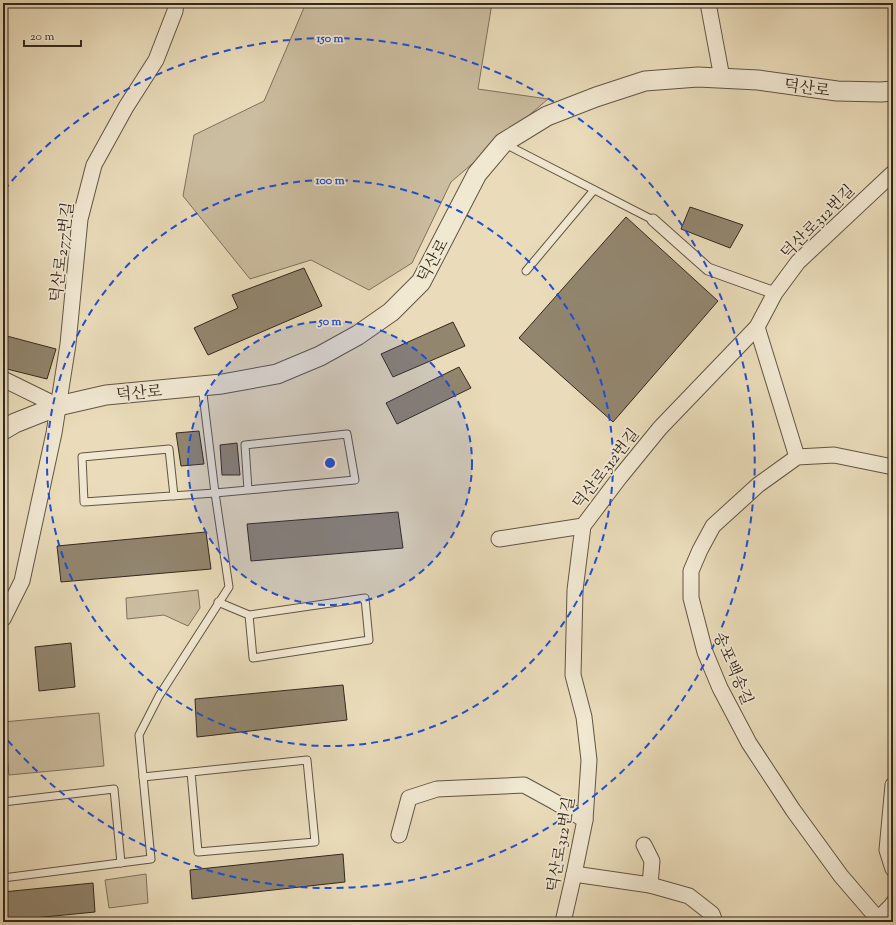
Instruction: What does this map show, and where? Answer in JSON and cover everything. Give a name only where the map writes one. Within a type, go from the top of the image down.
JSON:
[{"type":"street","name":"덕산로277번길","points":[[58,406],[68,344],[80,219],[94,165],[126,107],[156,60],[175,11],[176,3]]},
{"type":"street","points":[[708,3],[722,78]]},
{"type":"street","name":"덕산로","points":[[3,430],[15,423],[58,406],[106,395],[222,384],[277,374],[320,356],[358,335],[391,312],[421,282],[477,174],[503,143],[547,116],[644,81],[698,77],[758,80],[837,91],[893,91]]},
{"type":"street","name":"덕산로312번길","points":[[563,922],[585,820],[589,760],[584,717],[573,675],[575,590],[582,526],[660,428],[758,327],[775,293],[798,262],[893,173]]},
{"type":"street","points":[[653,220],[708,269],[775,293]]},
{"type":"street","points":[[758,327],[797,457],[834,454],[893,467]]},
{"type":"street","points":[[3,379],[58,406],[22,581],[3,620]]},
{"type":"street","name":"송포백송길","points":[[797,457],[758,485],[713,526],[691,571],[691,598],[705,652],[720,688],[749,743],[797,816],[840,876],[878,921],[893,903]]},
{"type":"street","points":[[499,539],[582,526]]},
{"type":"street","points":[[399,835],[409,798],[437,789],[524,785],[585,820]]},
{"type":"street","points":[[893,785],[886,850],[893,868]]},
{"type":"street","points":[[644,845],[652,861],[650,884]]},
{"type":"street","points":[[574,874],[650,884],[689,896],[712,914],[715,922]]},
{"type":"lane","points":[[503,143],[653,220]]},
{"type":"lane","points":[[526,271],[594,190]]},
{"type":"lane","points":[[3,878],[151,858],[139,735],[159,696],[228,587],[202,386]]},
{"type":"lane","points":[[174,496],[169,449],[82,456],[84,502],[174,496],[215,493],[248,490],[355,480],[347,434],[245,445],[248,490]]},
{"type":"lane","points":[[218,602],[249,615],[365,598],[368,640],[253,658],[249,615]]},
{"type":"lane","points":[[143,777],[191,772],[307,760],[315,842],[198,852],[191,772]]},
{"type":"lane","points":[[3,802],[114,789],[121,863]]},
{"type":"shaded area","points":[[306,3],[492,3],[478,89],[548,99],[451,182],[412,263],[369,290],[311,260],[250,279],[183,196],[194,135],[264,101]]},
{"type":"shaded area","points":[[198,590],[200,608],[188,626],[164,615],[127,619],[126,598]]},
{"type":"shaded area","points":[[99,713],[104,766],[9,775],[3,722]]},
{"type":"shaded area","points":[[146,874],[148,903],[109,908],[105,880]]},
{"type":"building","points":[[690,207],[743,225],[730,248],[681,229]]},
{"type":"building","points":[[626,217],[718,301],[613,422],[519,338]]},
{"type":"building","points":[[304,268],[322,306],[208,355],[194,328],[238,308],[232,295]]},
{"type":"building","points":[[453,322],[465,346],[393,377],[381,354]]},
{"type":"building","points":[[3,335],[56,349],[47,379],[3,368]]},
{"type":"building","points":[[459,367],[471,388],[397,424],[386,403]]},
{"type":"building","points":[[199,431],[204,464],[181,466],[176,433]]},
{"type":"building","points":[[237,443],[240,475],[222,475],[220,445]]},
{"type":"building","points":[[398,512],[403,548],[251,561],[247,524]]},
{"type":"building","points":[[206,532],[211,569],[61,582],[57,546]]},
{"type":"building","points":[[71,643],[75,687],[39,691],[35,647]]},
{"type":"building","points":[[343,685],[347,720],[197,737],[195,699]]},
{"type":"building","points":[[343,854],[345,882],[192,899],[190,870]]},
{"type":"building","points":[[93,883],[95,912],[3,921],[3,892]]}]
